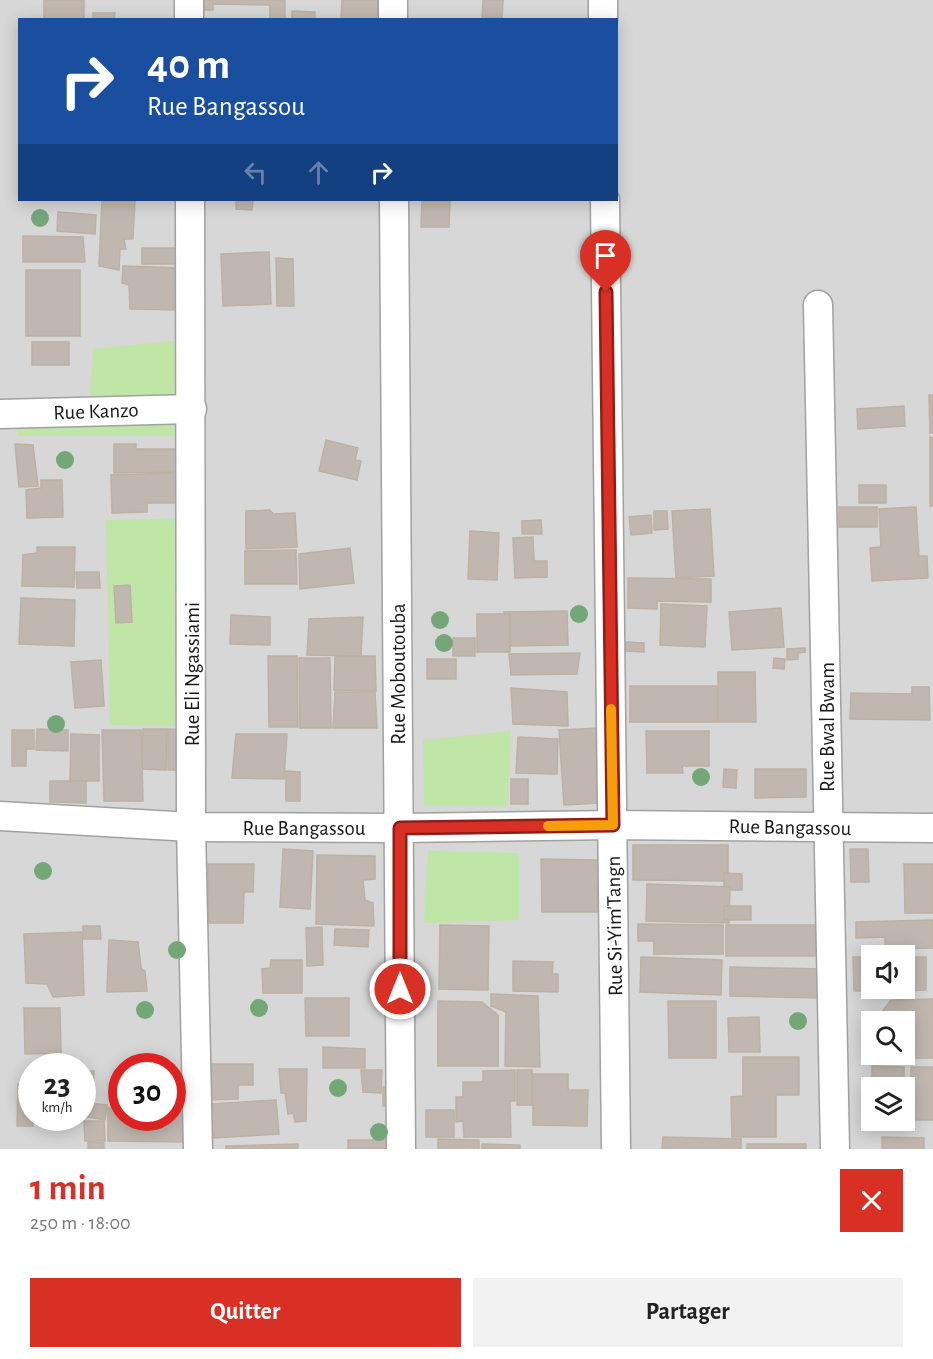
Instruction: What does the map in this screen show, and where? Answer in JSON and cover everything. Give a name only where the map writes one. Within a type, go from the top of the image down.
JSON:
[{"type":"street","points":[[189,0],[189,18]]},
{"type":"street","points":[[393,0],[393,18]]},
{"type":"street","points":[[603,0],[603,18]]},
{"type":"street","name":"Rue Eli Ngassiami","points":[[190,201],[191,827],[198,1149]]},
{"type":"street","name":"Rue Moboutouba","points":[[394,201],[401,1149]]},
{"type":"street","name":"Rue Si-Yim'Tangn","points":[[605,201],[616,1149]]},
{"type":"street","name":"Rue Bwal Bwam","points":[[818,305],[835,1149]]},
{"type":"street","name":"Rue Kanzo","points":[[0,414],[192,409]]},
{"type":"street","name":"Rue Bangassou","points":[[0,816],[191,827],[400,828],[613,825],[933,828]]},
{"type":"shaded area","points":[[0,0],[933,0],[933,1149],[0,1149]]},
{"type":"green space","points":[[191,339],[184,436],[18,436],[17,400],[90,397],[93,349]]},
{"type":"green space","points":[[185,518],[189,726],[110,725],[106,520]]},
{"type":"green space","points":[[511,731],[507,806],[424,806],[423,740]]},
{"type":"green space","points":[[428,851],[519,853],[519,920],[424,923]]},
{"type":"building","points":[[44,0],[84,0],[84,18],[44,18]]},
{"type":"building","points":[[192,0],[285,0],[285,18],[270,18],[270,5],[213,4],[213,10],[192,10]]},
{"type":"building","points":[[342,0],[378,0],[377,18],[341,18]]},
{"type":"building","points":[[483,0],[503,0],[502,18],[482,17]]},
{"type":"building","points":[[292,11],[315,12],[315,18],[292,18]]},
{"type":"building","points":[[93,13],[115,13],[114,18],[93,18]]},
{"type":"building","points":[[102,201],[135,201],[133,239],[124,239],[126,249],[120,249],[119,270],[99,266]]},
{"type":"building","points":[[236,201],[253,201],[252,210],[236,209]]},
{"type":"building","points":[[422,201],[450,201],[449,227],[421,227]]},
{"type":"building","points":[[58,212],[96,215],[95,234],[57,231]]},
{"type":"building","points":[[23,236],[83,237],[85,262],[23,262]]},
{"type":"building","points":[[142,248],[189,248],[190,264],[142,264]]},
{"type":"building","points":[[269,252],[271,304],[223,306],[221,254]]},
{"type":"building","points":[[276,258],[293,259],[294,306],[277,306]]},
{"type":"building","points":[[123,266],[185,268],[177,310],[130,309],[129,285],[122,283]]},
{"type":"building","points":[[26,270],[80,270],[80,336],[26,336]]},
{"type":"building","points":[[32,342],[69,342],[69,365],[32,365]]},
{"type":"building","points":[[929,395],[933,395],[933,433],[930,433]]},
{"type":"building","points":[[904,406],[905,426],[858,429],[857,409]]},
{"type":"building","points":[[930,437],[933,438],[933,506],[930,506]]},
{"type":"building","points":[[326,440],[358,448],[355,460],[361,461],[357,480],[319,471]]},
{"type":"building","points":[[15,444],[33,445],[38,486],[19,487]]},
{"type":"building","points":[[114,444],[136,444],[136,449],[183,449],[183,472],[114,473]]},
{"type":"building","points":[[178,473],[180,503],[147,503],[147,512],[112,513],[111,475]]},
{"type":"building","points":[[41,480],[62,480],[63,517],[27,518],[26,490],[41,488]]},
{"type":"building","points":[[859,485],[886,485],[886,503],[859,503]]},
{"type":"building","points":[[839,507],[877,507],[877,527],[839,527]]},
{"type":"building","points":[[916,507],[919,556],[927,556],[928,578],[872,581],[870,548],[881,547],[879,509]]},
{"type":"building","points":[[710,509],[714,576],[676,578],[672,511]]},
{"type":"building","points":[[270,510],[273,514],[295,513],[297,547],[246,549],[246,511]]},
{"type":"building","points":[[654,511],[667,511],[668,529],[654,530]]},
{"type":"building","points":[[651,515],[652,533],[631,535],[629,517]]},
{"type":"building","points":[[541,520],[542,534],[522,534],[522,521]]},
{"type":"building","points":[[470,531],[499,533],[497,580],[468,579]]},
{"type":"building","points":[[533,537],[534,561],[547,561],[547,577],[515,578],[513,538]]},
{"type":"building","points":[[37,547],[75,547],[74,587],[22,586],[23,555],[37,553]]},
{"type":"building","points":[[350,548],[354,583],[300,589],[299,554]]},
{"type":"building","points":[[296,550],[297,584],[245,584],[245,551]]},
{"type":"building","points":[[76,572],[99,572],[100,588],[77,588]]},
{"type":"building","points":[[628,578],[711,579],[711,602],[657,601],[657,609],[628,608]]},
{"type":"building","points":[[130,585],[132,622],[116,623],[114,586]]},
{"type":"building","points":[[21,598],[75,600],[74,646],[19,644]]},
{"type":"building","points":[[661,604],[707,606],[705,647],[660,645]]},
{"type":"building","points":[[781,608],[784,647],[732,650],[729,612]]},
{"type":"building","points":[[567,611],[568,645],[505,646],[504,612]]},
{"type":"building","points":[[477,614],[510,614],[510,652],[477,652]]},
{"type":"building","points":[[231,615],[270,617],[270,645],[230,644]]},
{"type":"building","points":[[363,617],[361,656],[307,655],[309,619]]},
{"type":"building","points":[[453,638],[475,638],[475,656],[453,656]]},
{"type":"building","points":[[626,642],[644,643],[644,652],[626,651]]},
{"type":"building","points":[[805,648],[805,652],[798,653],[798,659],[787,660],[787,649]]},
{"type":"building","points":[[580,653],[577,674],[511,675],[509,654]]},
{"type":"building","points":[[268,656],[297,656],[298,727],[269,727]]},
{"type":"building","points":[[335,656],[375,656],[376,691],[334,690]]},
{"type":"building","points":[[299,658],[330,658],[331,728],[300,728]]},
{"type":"building","points":[[774,658],[785,659],[784,669],[773,668]]},
{"type":"building","points":[[427,659],[456,659],[456,679],[427,679]]},
{"type":"building","points":[[101,660],[104,706],[75,708],[71,662]]},
{"type":"building","points":[[718,672],[755,672],[756,722],[718,722]]},
{"type":"building","points":[[630,686],[717,686],[717,722],[630,722]]},
{"type":"building","points":[[912,687],[929,687],[930,720],[850,719],[851,693],[912,694]]},
{"type":"building","points":[[511,688],[567,692],[568,726],[513,724]]},
{"type":"building","points":[[335,692],[375,692],[377,728],[333,728]]},
{"type":"building","points":[[600,728],[603,787],[597,787],[598,803],[564,805],[559,730]]},
{"type":"building","points":[[37,729],[68,730],[68,751],[36,750]]},
{"type":"building","points":[[143,729],[167,729],[166,770],[142,769]]},
{"type":"building","points":[[168,729],[190,730],[190,770],[168,770]]},
{"type":"building","points":[[12,730],[34,730],[34,749],[26,749],[26,766],[12,766]]},
{"type":"building","points":[[102,730],[141,730],[143,801],[104,801]]},
{"type":"building","points":[[646,731],[709,731],[709,766],[682,766],[683,773],[647,773]]},
{"type":"building","points":[[71,734],[99,735],[99,781],[70,781]]},
{"type":"building","points":[[236,734],[287,734],[284,779],[232,778]]},
{"type":"building","points":[[518,737],[558,739],[557,774],[516,773]]},
{"type":"building","points":[[724,769],[737,770],[736,788],[723,787]]},
{"type":"building","points":[[755,769],[806,769],[806,797],[755,798]]},
{"type":"building","points":[[286,771],[300,772],[300,801],[286,801]]},
{"type":"building","points":[[511,779],[528,779],[528,804],[511,804]]},
{"type":"building","points":[[50,781],[86,781],[86,803],[50,802]]},
{"type":"building","points":[[633,845],[728,845],[728,881],[633,880]]},
{"type":"building","points":[[283,849],[313,851],[310,909],[280,907]]},
{"type":"building","points":[[850,849],[868,849],[869,882],[851,882]]},
{"type":"building","points":[[317,855],[375,856],[375,879],[363,880],[365,900],[373,903],[374,926],[316,924]]},
{"type":"building","points":[[541,859],[598,860],[598,912],[542,912]]},
{"type":"building","points":[[208,864],[254,864],[253,892],[244,892],[243,923],[209,923]]},
{"type":"building","points":[[904,864],[933,864],[933,913],[905,913]]},
{"type":"building","points":[[724,873],[742,874],[742,890],[724,890]]},
{"type":"building","points":[[647,884],[730,887],[729,923],[646,921]]},
{"type":"building","points":[[724,906],[751,906],[751,920],[724,920]]},
{"type":"building","points":[[933,920],[933,948],[915,948],[915,945],[885,945],[885,937],[856,938],[856,922]]},
{"type":"building","points":[[638,924],[723,925],[723,954],[654,954],[654,941],[638,941]]},
{"type":"building","points":[[440,925],[489,926],[488,990],[439,989]]},
{"type":"building","points":[[726,925],[815,925],[816,956],[726,956]]},
{"type":"building","points":[[83,926],[100,926],[101,939],[83,939]]},
{"type":"building","points":[[322,927],[323,965],[307,966],[306,928]]},
{"type":"building","points":[[335,929],[369,930],[368,947],[334,945]]},
{"type":"building","points":[[82,932],[84,995],[53,997],[47,984],[26,983],[24,934]]},
{"type":"building","points":[[109,940],[138,942],[147,991],[107,992]]},
{"type":"building","points":[[641,957],[722,960],[721,995],[640,992]]},
{"type":"building","points":[[853,957],[861,957],[861,991],[854,991]]},
{"type":"building","points":[[915,957],[926,957],[926,990],[915,990]]},
{"type":"building","points":[[271,960],[302,960],[302,993],[263,993],[262,969],[270,968]]},
{"type":"building","points":[[513,961],[553,962],[552,974],[558,974],[558,992],[513,991]]},
{"type":"building","points":[[730,967],[824,969],[824,998],[730,996]]},
{"type":"building","points":[[491,994],[538,996],[540,1067],[505,1066],[506,1012],[491,1006]]},
{"type":"building","points":[[305,998],[349,998],[349,1036],[306,1036]]},
{"type":"building","points":[[933,999],[933,1058],[915,1058],[915,1011],[882,1011],[891,1000]]},
{"type":"building","points":[[438,1001],[482,1002],[498,1015],[498,1066],[438,1066]]},
{"type":"building","points":[[668,1001],[716,1001],[716,1058],[669,1058]]},
{"type":"building","points":[[24,1008],[60,1008],[61,1053],[25,1053]]},
{"type":"building","points":[[759,1017],[760,1052],[729,1052],[728,1018]]},
{"type":"building","points":[[323,1047],[365,1049],[365,1068],[323,1068]]},
{"type":"building","points":[[743,1057],[799,1057],[799,1095],[776,1095],[776,1137],[732,1137],[731,1097],[743,1096]]},
{"type":"building","points":[[205,1064],[253,1064],[253,1085],[238,1085],[238,1099],[206,1100]]},
{"type":"building","points":[[872,1066],[904,1067],[904,1077],[872,1077]]},
{"type":"building","points":[[911,1067],[933,1067],[933,1120],[915,1120],[915,1077],[911,1077]]},
{"type":"building","points":[[279,1069],[307,1069],[306,1121],[295,1122],[293,1113],[288,1114],[285,1093],[281,1093]]},
{"type":"building","points":[[361,1070],[382,1070],[381,1093],[363,1092]]},
{"type":"building","points":[[515,1070],[515,1101],[510,1101],[511,1137],[464,1137],[463,1121],[456,1122],[456,1097],[463,1097],[463,1082],[483,1082],[483,1071]]},
{"type":"building","points":[[517,1070],[532,1070],[532,1105],[517,1105]]},
{"type":"building","points":[[533,1074],[568,1074],[568,1090],[588,1090],[587,1126],[533,1125]]},
{"type":"building","points":[[383,1087],[399,1088],[400,1106],[383,1106]]},
{"type":"building","points":[[276,1100],[279,1134],[213,1138],[211,1104]]},
{"type":"building","points":[[96,1104],[107,1105],[105,1120],[96,1118]]},
{"type":"building","points":[[186,1109],[188,1109],[188,1142],[108,1141],[108,1131],[186,1131]]},
{"type":"building","points":[[426,1110],[454,1110],[454,1137],[426,1137]]},
{"type":"building","points":[[96,1121],[104,1121],[105,1141],[85,1141],[84,1131],[96,1131]]},
{"type":"building","points":[[663,1137],[741,1139],[741,1149],[662,1149]]},
{"type":"building","points":[[882,1137],[924,1138],[924,1149],[882,1149]]},
{"type":"building","points":[[438,1139],[479,1140],[479,1149],[438,1149]]},
{"type":"building","points":[[348,1140],[395,1140],[395,1149],[348,1149]]},
{"type":"building","points":[[88,1142],[104,1143],[104,1149],[88,1149]]},
{"type":"building","points":[[298,1144],[298,1149],[226,1149],[226,1146]]},
{"type":"building","points":[[482,1144],[520,1145],[520,1149],[482,1149]]},
{"type":"building","points":[[747,1144],[806,1144],[806,1149],[747,1149]]},
{"type":"slow traffic","points":[[548,826],[613,825],[611,709]]},
{"type":"route","points":[[400,989],[400,828],[613,825],[606,292]]}]
